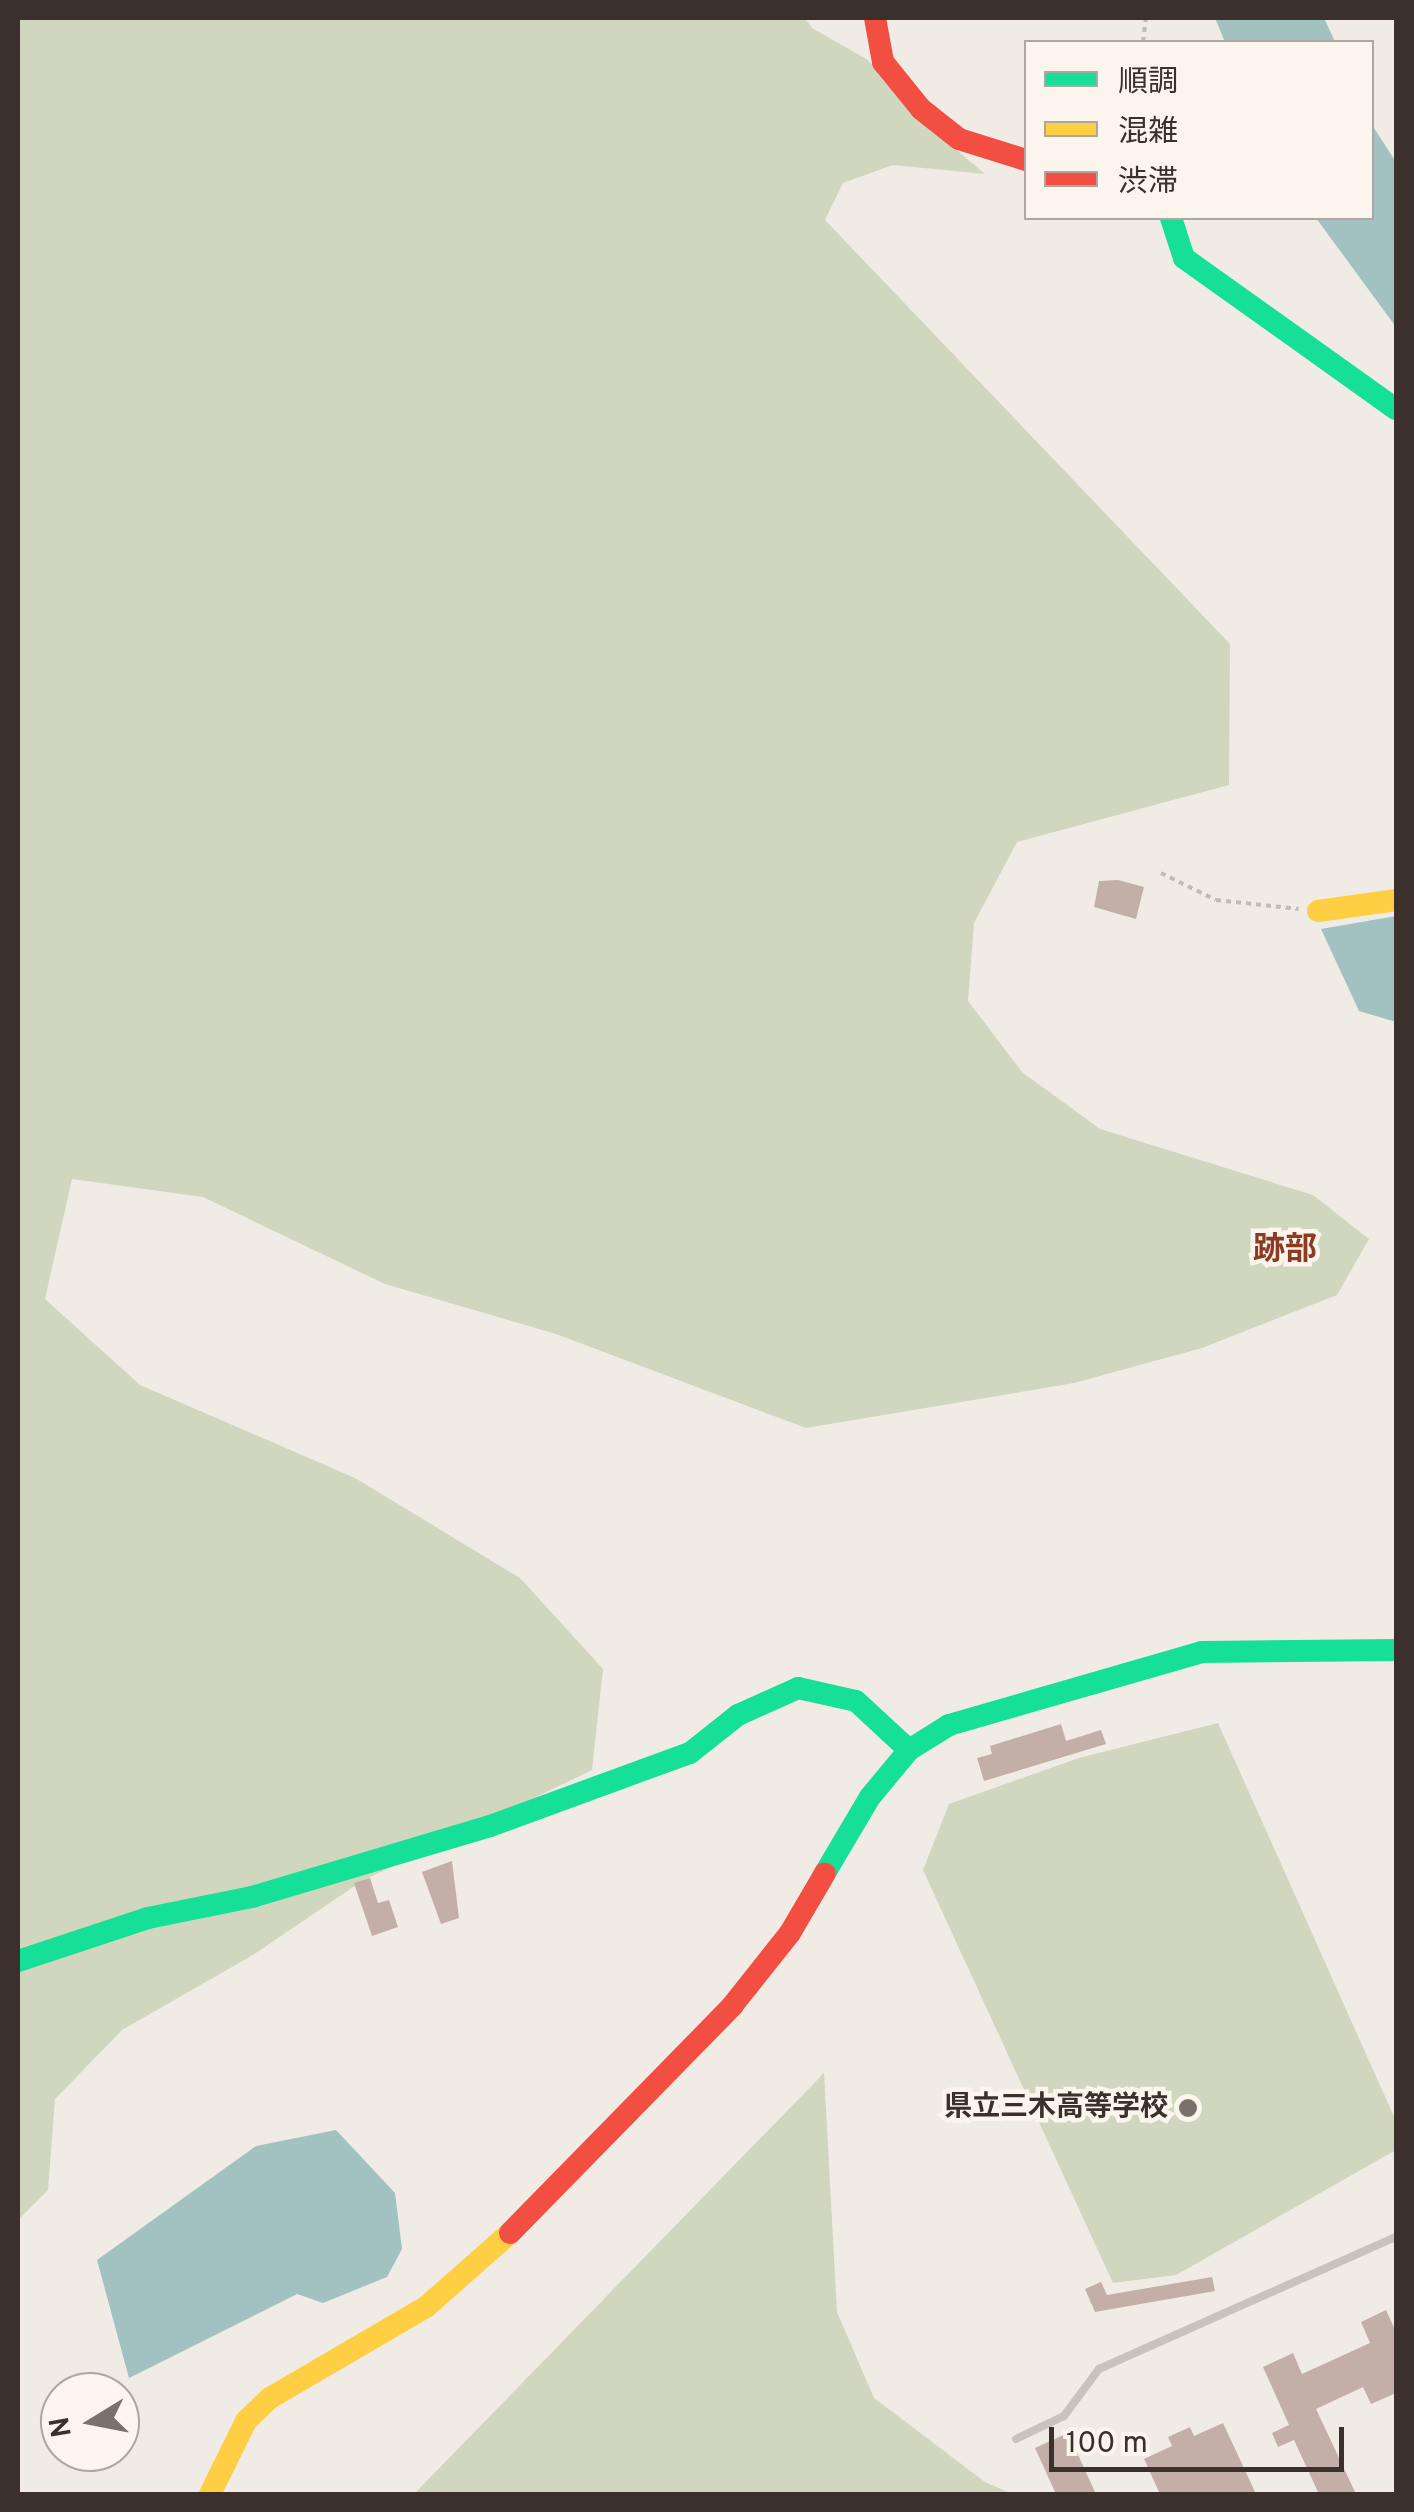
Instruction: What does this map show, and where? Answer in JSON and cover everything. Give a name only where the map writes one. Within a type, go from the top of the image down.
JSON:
[{"type":"street","points":[[875,18],[883,62],[921,109],[959,139],[1024,159]]},
{"type":"street","points":[[1172,220],[1184,258],[1396,410]]},
{"type":"street","points":[[1318,911],[1396,900]]},
{"type":"street","points":[[210,2494],[246,2421],[270,2398],[426,2307],[474,2270],[732,2006],[790,1933],[870,1797],[909,1750],[948,1725],[996,1708],[1202,1652],[1396,1650]]},
{"type":"street","points":[[18,1961],[148,1918],[252,1897],[490,1826],[690,1753],[738,1714],[798,1688],[856,1700],[909,1750]]},
{"type":"lane","points":[[1016,2440],[1064,2416],[1099,2368],[1396,2236]]},
{"type":"path","points":[[1161,873],[1216,900],[1318,911]]},
{"type":"green space","points":[[18,18],[805,18],[812,28],[868,60],[906,107],[985,174],[893,165],[843,183],[825,220],[1230,644],[1229,785],[1017,842],[974,923],[968,1001],[1022,1072],[1100,1129],[1313,1195],[1369,1239],[1337,1295],[1202,1348],[1074,1383],[806,1428],[556,1334],[385,1284],[203,1197],[72,1179],[45,1299],[140,1385],[355,1478],[520,1578],[603,1669],[592,1770],[362,1881],[253,1955],[122,2030],[55,2099],[48,2190],[18,2220]]},
{"type":"green space","points":[[1218,1723],[1396,2121],[1396,2150],[1176,2275],[1113,2283],[923,1870],[949,1804],[1079,1758]]},
{"type":"green space","points":[[824,2073],[837,2312],[874,2398],[985,2482],[1012,2494],[414,2494]]},
{"type":"water","points":[[1215,18],[1324,18],[1334,40],[1224,40]]},
{"type":"water","points":[[1374,128],[1396,162],[1396,327],[1317,220],[1374,220]]},
{"type":"water","points":[[1396,916],[1396,1022],[1359,1011],[1321,929]]},
{"type":"water","points":[[336,2130],[395,2193],[402,2249],[387,2277],[323,2303],[297,2294],[140,2372],[127,2372],[97,2260],[256,2146]]},
{"type":"building","points":[[1118,880],[1144,887],[1136,919],[1094,907],[1099,881]]},
{"type":"building","points":[[1061,1724],[1066,1741],[1101,1730],[1106,1744],[984,1781],[977,1758],[992,1754],[990,1746]]},
{"type":"building","points":[[452,1861],[459,1918],[441,1924],[422,1872]]},
{"type":"building","points":[[370,1878],[378,1903],[389,1900],[398,1927],[372,1936],[354,1883]]},
{"type":"building","points":[[1212,2277],[1215,2291],[1095,2312],[1085,2289],[1101,2282],[1107,2295]]},
{"type":"building","points":[[1386,2310],[1396,2332],[1396,2393],[1371,2404],[1363,2387],[1316,2409],[1356,2494],[1319,2494],[1294,2440],[1278,2447],[1272,2433],[1289,2425],[1263,2367],[1293,2353],[1302,2374],[1370,2343],[1361,2322]]},
{"type":"building","points":[[1223,2423],[1256,2494],[1160,2494],[1144,2459],[1172,2446],[1168,2437],[1190,2427],[1194,2436]]},
{"type":"building","points":[[1068,2433],[1096,2494],[1056,2494],[1035,2448]]},
{"type":"traffic: fast","points":[[1172,220],[1184,258],[1396,409]]},
{"type":"traffic: fast","points":[[825,1873],[870,1797],[909,1750],[949,1725],[1202,1652],[1396,1650]]},
{"type":"traffic: fast","points":[[18,1961],[148,1918],[252,1897],[490,1826],[690,1753],[738,1715],[798,1688],[856,1701],[909,1750]]},
{"type":"traffic: slow","points":[[1318,911],[1396,900]]},
{"type":"traffic: slow","points":[[210,2494],[246,2421],[270,2398],[426,2307],[510,2233]]},
{"type":"traffic: jam","points":[[875,18],[883,62],[921,109],[959,139],[1024,159]]},
{"type":"traffic: jam","points":[[510,2233],[732,2006],[790,1933],[825,1873]]},
{"type":"place","name":"県立三木高等学校","points":[[1188,2108]]},
{"type":"district","name":"跡部","points":[[1285,1251]]}]
